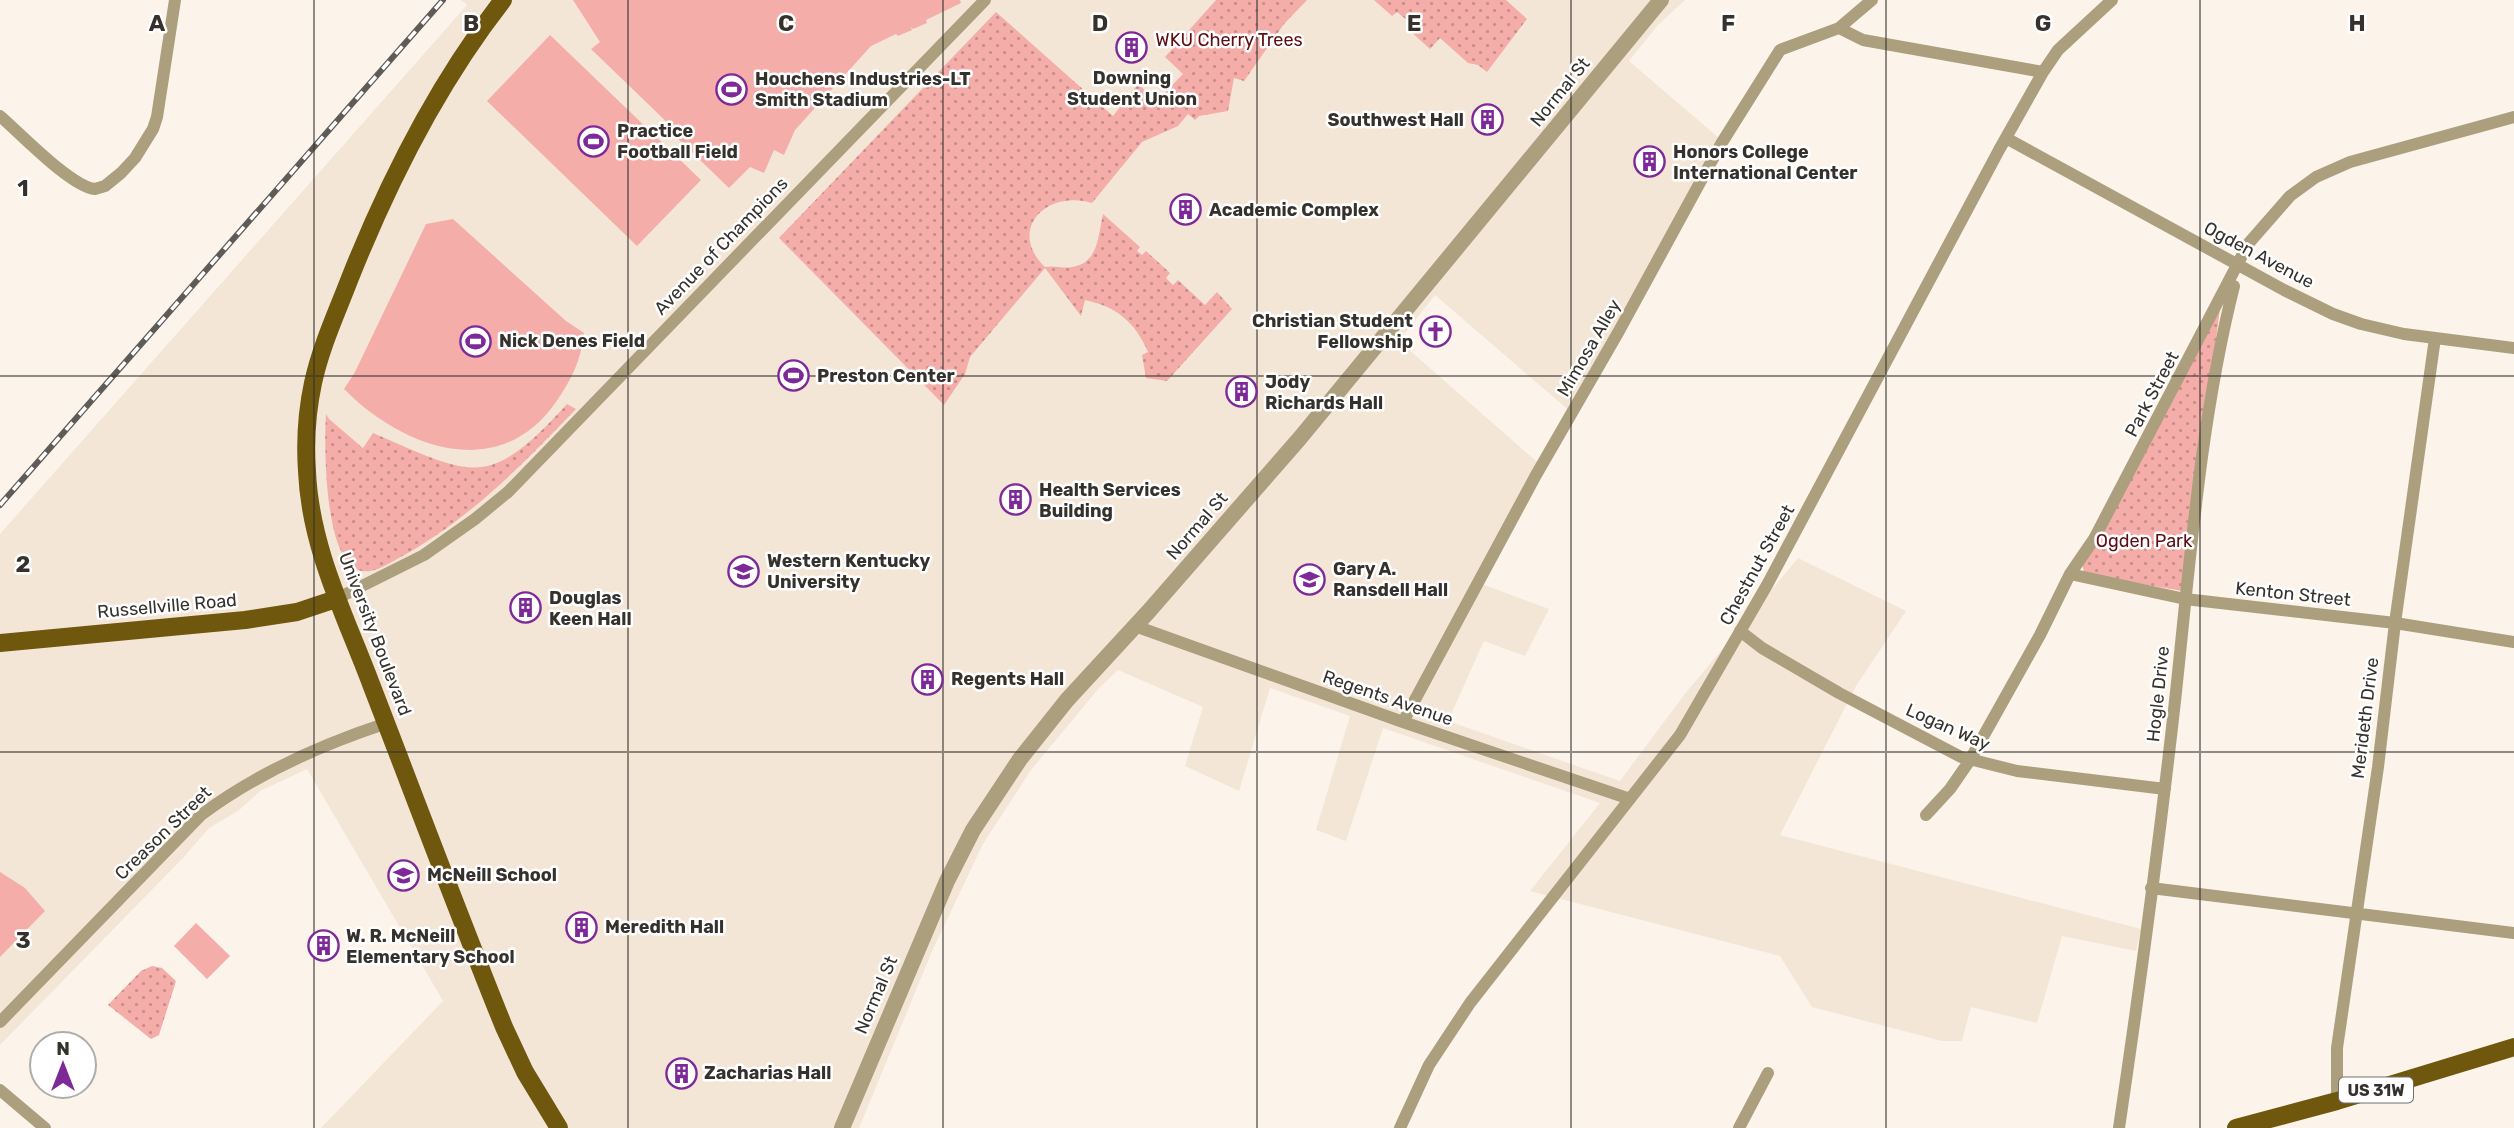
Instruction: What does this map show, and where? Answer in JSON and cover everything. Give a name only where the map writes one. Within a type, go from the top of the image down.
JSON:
[{"type":"main road","name":"University Boulevard","points":[[503,0],[449,77],[408,150],[357,260],[318,366],[307,433],[307,477],[318,538],[336,599],[387,723],[504,1027],[531,1083],[559,1128]]},
{"type":"main road","name":"Russellville Road","points":[[0,643],[245,620],[297,612],[336,599]]},
{"type":"main road","name":"US 31W","points":[[2236,1128],[2337,1101],[2514,1047]]},
{"type":"street","points":[[0,116],[67,175],[84,186],[95,189],[114,180],[135,158],[153,129],[175,0]]},
{"type":"street","name":"Avenue of Champions","points":[[336,599],[424,555],[508,492],[985,0]]},
{"type":"street","name":"Normal St","points":[[842,1128],[920,942],[973,830],[1003,782],[1067,700],[1300,438],[1661,0]]},
{"type":"street","name":"Mimosa Alley","points":[[1403,722],[1530,486],[1619,331],[1721,144],[1780,50],[1839,28],[1872,0]]},
{"type":"street","name":"Chestnut Street","points":[[1400,1128],[1429,1065],[1462,1013],[1680,735],[1837,456],[2043,72],[2058,50],[2112,0]]},
{"type":"street","points":[[1839,28],[1863,40],[2043,72]]},
{"type":"street","name":"Park Street","points":[[1926,815],[1950,789],[1970,760],[2040,635],[2070,574],[2094,539],[2248,244],[2267,220],[2290,196],[2316,177],[2350,162],[2514,117]]},
{"type":"street","name":"Ogden Avenue","points":[[2006,138],[2319,308],[2389,331],[2514,348]]},
{"type":"street","name":"Hogle Drive","points":[[2119,1128],[2165,789],[2185,599],[2210,404],[2226,315],[2239,265]]},
{"type":"street","name":"Merideth Drive","points":[[2337,1101],[2337,1048],[2435,338]]},
{"type":"street","name":"Kenton Street","points":[[2070,574],[2185,599],[2395,623],[2514,642]]},
{"type":"street","name":"Regents Avenue","points":[[1135,626],[1403,722],[1630,799]]},
{"type":"street","name":"Logan Way","points":[[1740,631],[1762,648],[1839,692],[1932,743],[1970,760],[2017,771],[2165,789]]},
{"type":"street","name":"Creason Street","points":[[0,1022],[201,816],[230,793],[272,769],[387,723]]},
{"type":"street","points":[[2151,888],[2514,933]]},
{"type":"street","points":[[1739,1128],[1768,1073]]},
{"type":"street","points":[[0,1090],[45,1128]]},
{"type":"shaded area","name":"Western Kentucky University","points":[[461,0],[1685,0],[1658,25],[1629,61],[1719,138],[1573,414],[1435,295],[1399,341],[1544,468],[1482,584],[1549,609],[1525,656],[1484,641],[1448,721],[1620,781],[1684,695],[1798,558],[1906,611],[1856,686],[1780,835],[2141,929],[2136,951],[2062,936],[2037,1023],[1971,1007],[1962,1041],[1942,1041],[1812,1007],[1780,956],[1530,891],[1600,803],[1383,728],[1346,841],[1316,830],[1350,716],[1270,688],[1239,791],[1185,766],[1203,707],[1118,670],[1099,688],[1031,770],[983,844],[933,949],[859,1128],[321,1128],[443,1001],[307,769],[260,791],[238,811],[209,828],[184,857],[0,1045],[0,534],[467,5]]},
{"type":"green space","name":"Houchens Industries-LT Smith Stadium","points":[[573,0],[960,0],[961,3],[926,20],[927,23],[913,29],[911,27],[912,30],[871,46],[795,130],[784,155],[774,150],[764,173],[750,167],[729,188],[671,132],[674,129],[591,49],[600,42]]},
{"type":"green space","name":"WKU Cherry Trees","points":[[1216,0],[1307,0],[1284,24],[1244,81],[1234,78],[1228,111],[1199,116],[1195,120],[1188,114],[1178,126],[1142,142],[1092,203],[1075,200],[1059,202],[1037,216],[1031,227],[1030,240],[1034,253],[1045,267],[1072,267],[1088,260],[1092,254],[1103,214],[1140,247],[1137,251],[1142,255],[1146,251],[1170,273],[1166,278],[1173,285],[1178,280],[1205,305],[1217,292],[1232,309],[1167,381],[1146,378],[1142,355],[1148,352],[1137,332],[1124,317],[1107,307],[1085,300],[1081,316],[1045,268],[970,357],[965,374],[944,405],[779,238],[996,12],[1113,116],[1138,84],[1157,101],[1183,74],[1165,57]]},
{"type":"green space","points":[[1374,0],[1506,0],[1527,19],[1487,72],[1478,65],[1468,63],[1440,38],[1430,49],[1410,31],[1414,26],[1397,12],[1392,16]]},
{"type":"green space","name":"Practice Football Field","points":[[550,35],[701,180],[637,246],[487,101]]},
{"type":"green space","name":"Nick Denes Field","points":[[453,219],[566,321],[584,333],[575,369],[556,402],[533,427],[507,443],[479,449],[450,448],[422,441],[367,410],[344,389],[355,372],[426,224]]},
{"type":"green space","name":"Ogden Park","points":[[2220,309],[2182,591],[2085,574],[2082,565]]},
{"type":"green space","points":[[567,404],[576,409],[514,471],[447,528],[374,570],[358,570],[347,561],[338,545],[328,499],[326,414],[363,448],[373,433],[434,459],[457,466],[478,467],[497,463],[517,451]]},
{"type":"green space","points":[[0,872],[25,888],[45,911],[0,957]]},
{"type":"green space","points":[[196,923],[230,956],[207,979],[174,946]]},
{"type":"green space","points":[[152,966],[162,968],[176,981],[159,1035],[151,1039],[108,1005],[141,971]]},
{"type":"railway","points":[[0,505],[443,0]]},
{"type":"place","name":"Downing Student Union","points":[[1132,48]]},
{"type":"place","name":"Houchens Industries-LT Smith Stadium","points":[[732,89]]},
{"type":"place","name":"Southwest Hall","points":[[1487,120]]},
{"type":"place","name":"Practice Football Field","points":[[594,141]]},
{"type":"place","name":"Honors College International Center","points":[[1650,162]]},
{"type":"place","name":"Academic Complex","points":[[1186,210]]},
{"type":"place","name":"Christian Student Fellowship","points":[[1436,331]]},
{"type":"place","name":"Nick Denes Field","points":[[476,341]]},
{"type":"place","name":"Preston Center","points":[[794,376]]},
{"type":"place","name":"Jody Richards Hall","points":[[1242,392]]},
{"type":"place","name":"Health Services Building","points":[[1016,500]]},
{"type":"place","name":"Western Kentucky University","points":[[744,571]]},
{"type":"place","name":"Gary A. Ransdell Hall","points":[[1310,579]]},
{"type":"place","name":"Douglas Keen Hall","points":[[526,608]]},
{"type":"place","name":"Regents Hall","points":[[928,679]]},
{"type":"place","name":"McNeill School","points":[[404,875]]},
{"type":"place","name":"Meredith Hall","points":[[582,927]]},
{"type":"place","name":"W. R. McNeill Elementary School","points":[[323,946]]},
{"type":"place","name":"Zacharias Hall","points":[[681,1073]]}]
